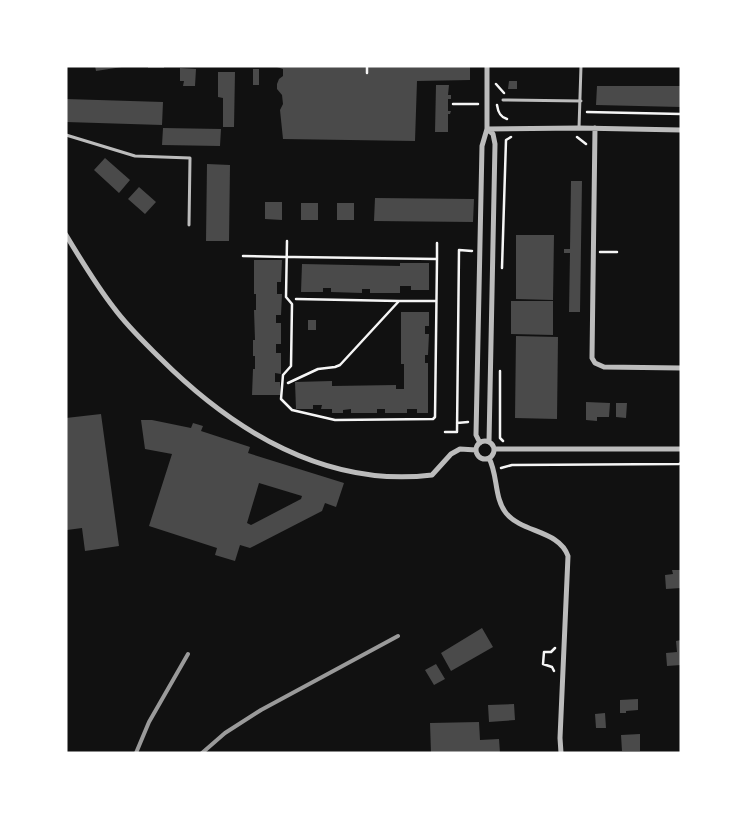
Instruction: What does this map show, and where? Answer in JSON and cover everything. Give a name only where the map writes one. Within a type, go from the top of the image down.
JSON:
[{"type":"street","points":[[480,443],[476,434],[479,253],[482,146],[487,129],[487,66]]},
{"type":"street","points":[[487,129],[595,128],[681,130]]},
{"type":"street","points":[[595,128],[592,358],[595,363],[604,368],[681,368]]},
{"type":"street","points":[[487,129],[493,134],[495,144],[489,442],[494,449]]},
{"type":"street","points":[[66,235],[92,279],[130,329],[192,388],[232,420],[255,434],[278,446],[325,464],[372,476],[432,475],[451,454],[460,450],[476,450]]},
{"type":"street","points":[[480,443],[489,442]]},
{"type":"street","points":[[476,450],[480,443]]},
{"type":"street","points":[[494,449],[681,449]]},
{"type":"street","points":[[476,450],[481,458],[489,458],[493,454],[494,449]]},
{"type":"street","points":[[489,458],[502,506],[507,514],[516,522],[556,541],[563,546],[568,556],[560,738],[561,753]]},
{"type":"lane","points":[[579,128],[581,66]]},
{"type":"lane","points":[[503,100],[581,101]]},
{"type":"lane","points":[[66,135],[135,156],[190,158],[189,225]]},
{"type":"path","points":[[367,66],[367,73]]},
{"type":"path","points":[[497,101],[498,112],[503,118],[510,120]]},
{"type":"path","points":[[453,104],[478,104]]},
{"type":"path","points":[[580,110],[590,113],[681,114]]},
{"type":"path","points":[[502,274],[506,140],[514,136]]},
{"type":"path","points":[[576,137],[582,139],[587,144],[589,151]]},
{"type":"path","points":[[287,241],[286,297],[292,304],[292,366],[283,375],[281,399],[292,410],[338,420],[433,419],[435,416],[437,243]]},
{"type":"path","points":[[445,432],[457,432],[459,250],[474,251]]},
{"type":"path","points":[[594,252],[617,252]]},
{"type":"path","points":[[243,256],[437,259]]},
{"type":"path","points":[[296,299],[436,300]]},
{"type":"path","points":[[288,383],[318,369],[340,365],[399,301]]},
{"type":"path","points":[[500,370],[500,428]]},
{"type":"path","points":[[493,470],[512,465],[681,463]]},
{"type":"path","points":[[554,680],[554,668],[543,664],[544,652],[551,652],[556,647]]},
{"type":"building","points":[[95,66],[122,66],[122,67],[96,71]]},
{"type":"building","points":[[148,66],[164,66],[164,68],[148,68]]},
{"type":"building","points":[[274,66],[470,66],[470,80],[417,81],[415,141],[283,139],[280,110],[283,104],[282,95],[277,89],[277,84],[283,76],[283,69]]},
{"type":"building","points":[[180,68],[196,69],[195,86],[183,86],[184,81],[180,81]]},
{"type":"building","points":[[253,69],[259,69],[259,85],[253,85]]},
{"type":"building","points":[[218,72],[235,72],[234,127],[223,127],[223,98],[218,97]]},
{"type":"building","points":[[509,81],[517,81],[517,89],[508,89]]},
{"type":"building","points":[[436,85],[449,85],[448,95],[451,95],[451,99],[448,99],[448,111],[451,111],[448,114],[448,132],[435,132]]},
{"type":"building","points":[[597,86],[681,86],[681,107],[596,105]]},
{"type":"building","points":[[66,99],[163,102],[162,125],[66,122]]},
{"type":"building","points":[[163,128],[221,129],[220,146],[162,145]]},
{"type":"building","points":[[105,158],[130,180],[119,193],[94,170]]},
{"type":"building","points":[[207,164],[230,165],[229,241],[206,241]]},
{"type":"building","points":[[571,181],[582,181],[580,312],[569,312],[570,253],[564,253],[564,249],[570,249]]},
{"type":"building","points":[[139,187],[156,202],[145,214],[128,199]]},
{"type":"building","points":[[375,198],[474,199],[473,222],[374,221]]},
{"type":"building","points":[[265,202],[282,202],[282,220],[265,219]]},
{"type":"building","points":[[301,203],[318,203],[318,220],[301,220]]},
{"type":"building","points":[[337,203],[354,203],[354,220],[337,220]]},
{"type":"building","points":[[516,235],[554,235],[553,300],[516,299]]},
{"type":"building","points":[[254,260],[282,260],[281,282],[277,282],[277,294],[282,294],[281,315],[276,315],[276,323],[281,323],[281,344],[276,344],[276,353],[281,353],[281,374],[275,373],[275,382],[280,382],[280,395],[252,395],[253,369],[255,369],[255,356],[253,356],[253,340],[255,340],[254,310],[256,310]]},
{"type":"building","points":[[400,263],[429,263],[429,290],[411,290],[411,286],[400,286],[400,293],[370,293],[370,289],[362,289],[362,293],[331,292],[331,288],[323,288],[323,292],[301,292],[302,264],[400,266]]},
{"type":"building","points":[[511,301],[553,301],[553,335],[511,334]]},
{"type":"building","points":[[401,312],[429,312],[429,326],[425,326],[425,334],[429,334],[428,355],[425,355],[425,363],[428,363],[428,413],[417,413],[417,409],[407,409],[407,413],[385,413],[385,409],[377,409],[377,413],[351,413],[351,409],[343,410],[343,413],[332,413],[332,409],[321,409],[322,405],[313,405],[313,409],[296,409],[295,382],[332,381],[332,386],[396,385],[396,389],[404,389],[404,364],[401,364]]},
{"type":"building","points":[[308,320],[316,320],[316,330],[308,330]]},
{"type":"building","points":[[516,336],[558,337],[557,419],[515,418]]},
{"type":"building","points":[[586,402],[610,403],[609,417],[597,417],[597,421],[586,420]]},
{"type":"building","points":[[616,403],[627,403],[626,418],[616,417]]},
{"type":"building","points":[[101,414],[119,546],[85,551],[82,528],[67,530],[66,418]]},
{"type":"building","points":[[141,420],[152,420],[191,428],[193,423],[203,426],[201,431],[250,447],[248,453],[344,483],[336,507],[325,503],[322,511],[250,548],[240,545],[235,561],[215,555],[217,548],[149,526],[172,454],[145,449]],"holes":[[[259,483],[302,496],[301,499],[251,525],[247,523]]]},
{"type":"building","points":[[672,570],[681,570],[681,588],[666,589],[665,575],[673,574]]},
{"type":"building","points":[[482,628],[493,647],[451,671],[441,653]]},
{"type":"building","points":[[681,640],[681,665],[667,666],[666,653],[677,652],[676,641]]},
{"type":"building","points":[[436,664],[445,679],[434,685],[425,670]]},
{"type":"building","points":[[638,699],[638,710],[620,713],[620,700]]},
{"type":"building","points":[[514,704],[515,720],[489,722],[488,705]]},
{"type":"building","points":[[605,713],[606,728],[596,728],[595,714]]},
{"type":"building","points":[[479,722],[480,740],[499,739],[500,753],[431,753],[430,723]]},
{"type":"building","points":[[640,734],[640,751],[622,751],[621,735]]},
{"type":"railway","points":[[202,753],[225,733],[261,710],[398,636]]},
{"type":"railway","points":[[136,753],[149,722],[188,654]]}]
